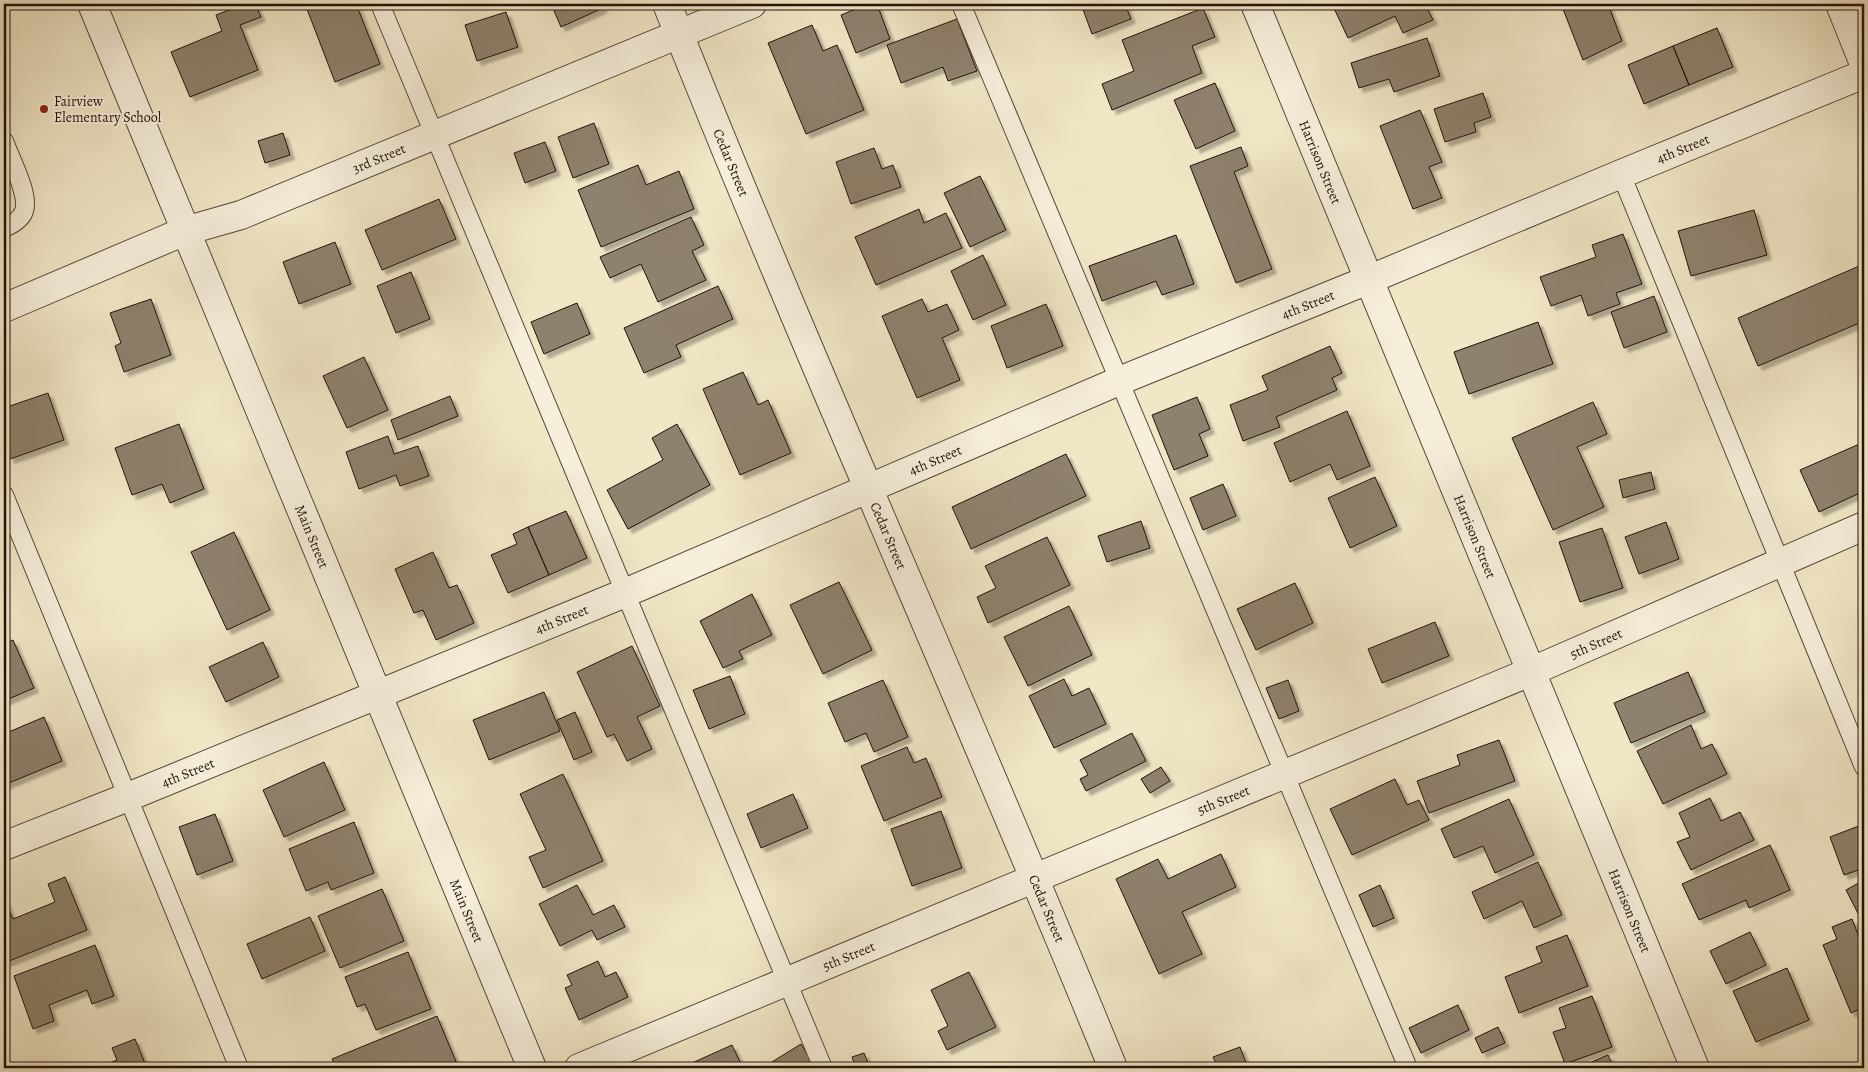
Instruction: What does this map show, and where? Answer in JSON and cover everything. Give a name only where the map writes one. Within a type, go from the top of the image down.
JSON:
[{"type":"street","name":"Main Street","points":[[92,4],[532,1068]]},
{"type":"street","name":"Cedar Street","points":[[667,4],[868,490],[1035,877],[1113,1068]]},
{"type":"street","name":"3rd Street","points":[[4,308],[185,231],[241,215],[752,4]]},
{"type":"street","name":"Harrison Street","points":[[1255,4],[1695,1068]]},
{"type":"street","points":[[1840,4],[1864,64]]},
{"type":"street","name":"4th Street","points":[[4,846],[379,695],[625,593],[1119,381],[1864,74]]},
{"type":"street","name":"5th Street","points":[[579,1068],[1530,672],[1864,526]]},
{"type":"lane","points":[[380,4],[823,1068]]},
{"type":"lane","points":[[960,4],[1408,1068]]},
{"type":"lane","points":[[4,141],[25,196],[24,212],[15,223],[4,228]]},
{"type":"lane","points":[[1621,174],[1864,767]]},
{"type":"lane","points":[[4,495],[239,1068]]},
{"type":"building","points":[[244,4],[255,4],[261,17],[240,25],[258,70],[190,97],[171,52],[222,31],[216,15]]},
{"type":"building","points":[[305,4],[356,4],[380,64],[335,82]]},
{"type":"building","points":[[551,4],[601,4],[603,8],[561,27]]},
{"type":"building","points":[[868,4],[877,4],[890,39],[856,53],[841,15]]},
{"type":"building","points":[[1081,4],[1125,4],[1131,19],[1092,34]]},
{"type":"building","points":[[1332,4],[1425,4],[1433,20],[1403,33],[1395,16],[1348,38]]},
{"type":"building","points":[[1561,4],[1608,4],[1622,41],[1583,60]]},
{"type":"building","points":[[1203,8],[1215,37],[1192,46],[1202,73],[1112,110],[1102,84],[1134,71],[1122,40]]},
{"type":"building","points":[[506,12],[518,47],[477,61],[465,25]]},
{"type":"building","points":[[957,19],[977,71],[948,81],[943,67],[901,83],[887,45]]},
{"type":"building","points":[[812,25],[823,51],[837,45],[864,110],[806,134],[768,43]]},
{"type":"building","points":[[1717,28],[1733,67],[1689,85],[1673,46]]},
{"type":"building","points":[[1427,38],[1440,76],[1394,92],[1389,79],[1359,88],[1351,63]]},
{"type":"building","points":[[1673,46],[1689,85],[1644,104],[1628,65]]},
{"type":"building","points":[[1215,83],[1235,131],[1196,149],[1174,100]]},
{"type":"building","points":[[1483,93],[1491,117],[1474,123],[1476,132],[1445,142],[1434,109]]},
{"type":"building","points":[[1420,110],[1442,162],[1429,167],[1442,198],[1413,209],[1380,126]]},
{"type":"building","points":[[594,123],[609,164],[573,178],[558,137]]},
{"type":"building","points":[[283,133],[290,155],[265,163],[258,141]]},
{"type":"building","points":[[545,142],[556,171],[525,183],[514,153]]},
{"type":"building","points":[[1241,147],[1248,166],[1234,172],[1272,269],[1236,283],[1190,166]]},
{"type":"building","points":[[874,148],[882,169],[893,165],[901,187],[851,204],[836,162]]},
{"type":"building","points":[[638,165],[646,185],[679,171],[694,209],[601,247],[578,190]]},
{"type":"building","points":[[980,176],[1006,230],[970,247],[944,193]]},
{"type":"building","points":[[439,199],[456,239],[382,270],[365,230]]},
{"type":"building","points":[[919,209],[924,223],[946,213],[962,248],[876,285],[855,237]]},
{"type":"building","points":[[1754,210],[1767,255],[1691,276],[1678,231]]},
{"type":"building","points":[[691,217],[704,245],[692,251],[706,280],[658,302],[641,264],[610,278],[600,257]]},
{"type":"building","points":[[1623,234],[1642,284],[1616,293],[1620,304],[1588,316],[1581,295],[1551,306],[1540,277],[1596,257],[1592,245]]},
{"type":"building","points":[[1176,235],[1194,284],[1162,295],[1156,281],[1102,301],[1089,266]]},
{"type":"building","points":[[335,242],[351,284],[299,304],[283,262]]},
{"type":"building","points":[[983,255],[1006,305],[973,320],[951,271]]},
{"type":"building","points":[[1864,264],[1864,321],[1758,366],[1738,318]]},
{"type":"building","points":[[411,272],[430,319],[396,333],[377,286]]},
{"type":"building","points":[[718,286],[733,319],[676,345],[681,357],[644,373],[624,328]]},
{"type":"building","points":[[1654,296],[1667,332],[1624,348],[1611,312]]},
{"type":"building","points":[[151,299],[171,355],[124,372],[115,346],[121,343],[110,313]]},
{"type":"building","points":[[922,299],[928,312],[947,304],[959,330],[942,338],[960,380],[917,398],[882,316]]},
{"type":"building","points":[[577,303],[590,334],[544,354],[531,322]]},
{"type":"building","points":[[1046,304],[1063,346],[1007,368],[991,326]]},
{"type":"building","points":[[1538,322],[1553,364],[1469,394],[1454,352]]},
{"type":"building","points":[[1330,346],[1342,373],[1332,378],[1337,390],[1276,417],[1280,427],[1243,441],[1230,405],[1268,390],[1262,376]]},
{"type":"building","points":[[364,357],[388,410],[347,428],[323,376]]},
{"type":"building","points":[[743,372],[758,405],[768,400],[791,453],[740,475],[703,389]]},
{"type":"building","points":[[48,393],[64,440],[10,459],[4,439],[4,408]]},
{"type":"building","points":[[450,396],[458,416],[398,440],[391,420]]},
{"type":"building","points":[[1197,397],[1210,429],[1199,434],[1208,456],[1174,470],[1152,415]]},
{"type":"building","points":[[1593,402],[1607,434],[1577,447],[1604,507],[1553,530],[1512,438]]},
{"type":"building","points":[[1347,411],[1370,466],[1337,480],[1330,464],[1290,482],[1274,443]]},
{"type":"building","points":[[179,424],[204,489],[170,503],[162,484],[132,495],[115,448]]},
{"type":"building","points":[[677,424],[710,485],[628,529],[607,490],[663,460],[652,438]]},
{"type":"building","points":[[388,436],[394,454],[418,446],[429,476],[400,486],[396,475],[359,489],[346,452]]},
{"type":"building","points":[[1864,442],[1864,491],[1819,512],[1800,470]]},
{"type":"building","points":[[1066,454],[1086,496],[971,549],[952,507]]},
{"type":"building","points":[[1651,472],[1655,489],[1623,498],[1619,480]]},
{"type":"building","points":[[1375,477],[1397,526],[1350,548],[1328,498]]},
{"type":"building","points":[[1223,484],[1236,516],[1203,530],[1190,498]]},
{"type":"building","points":[[566,511],[587,558],[549,575],[528,527]]},
{"type":"building","points":[[1141,521],[1150,548],[1107,562],[1098,536]]},
{"type":"building","points":[[1666,522],[1679,559],[1639,574],[1625,537]]},
{"type":"building","points":[[528,527],[549,575],[508,593],[491,555],[517,544],[513,534]]},
{"type":"building","points":[[1602,528],[1623,588],[1580,602],[1559,542]]},
{"type":"building","points":[[234,532],[270,610],[227,630],[191,552]]},
{"type":"building","points":[[1047,537],[1070,585],[988,623],[977,597],[996,588],[985,566]]},
{"type":"building","points":[[433,552],[449,588],[457,585],[474,623],[436,640],[423,610],[414,613],[395,569]]},
{"type":"building","points":[[839,582],[872,650],[823,674],[790,605]]},
{"type":"building","points":[[1295,583],[1313,623],[1256,650],[1237,609]]},
{"type":"building","points":[[752,594],[772,635],[739,651],[743,659],[723,668],[700,621]]},
{"type":"building","points":[[1069,606],[1092,655],[1028,686],[1004,637]]},
{"type":"building","points":[[1435,622],[1449,656],[1382,683],[1368,649]]},
{"type":"building","points":[[13,640],[34,688],[4,701],[4,644]]},
{"type":"building","points":[[263,642],[279,677],[226,702],[209,667]]},
{"type":"building","points":[[632,646],[660,706],[637,717],[652,749],[627,761],[614,734],[607,737],[577,672]]},
{"type":"building","points":[[1688,672],[1705,712],[1631,743],[1614,703]]},
{"type":"building","points":[[730,676],[745,714],[709,729],[693,690]]},
{"type":"building","points":[[1064,679],[1072,696],[1089,688],[1106,724],[1054,748],[1029,696]]},
{"type":"building","points":[[883,680],[908,737],[874,752],[866,733],[845,742],[828,703]]},
{"type":"building","points":[[1288,680],[1299,711],[1279,719],[1266,688]]},
{"type":"building","points":[[544,692],[560,731],[489,760],[473,720]]},
{"type":"building","points":[[575,712],[592,752],[574,760],[557,720]]},
{"type":"building","points":[[44,717],[62,761],[4,785],[4,734]]},
{"type":"building","points":[[1691,725],[1701,749],[1712,744],[1727,774],[1663,804],[1637,751]]},
{"type":"building","points":[[1132,733],[1146,761],[1086,791],[1080,779],[1088,775],[1080,760]]},
{"type":"building","points":[[1499,740],[1515,781],[1429,813],[1417,781],[1460,765],[1457,755]]},
{"type":"building","points":[[907,747],[914,763],[926,758],[942,797],[884,821],[861,766]]},
{"type":"building","points":[[324,762],[345,810],[284,837],[263,790]]},
{"type":"building","points":[[1161,767],[1170,781],[1150,793],[1141,779]]},
{"type":"building","points":[[563,774],[603,861],[543,888],[529,857],[546,850],[520,794]]},
{"type":"building","points":[[1395,779],[1407,805],[1419,800],[1429,820],[1352,855],[1330,809]]},
{"type":"building","points":[[793,794],[808,828],[761,848],[747,814]]},
{"type":"building","points":[[1710,798],[1721,821],[1740,812],[1754,840],[1691,870],[1677,842],[1690,837],[1679,813]]},
{"type":"building","points":[[1509,799],[1534,855],[1495,873],[1483,846],[1454,858],[1441,829]]},
{"type":"building","points":[[941,811],[962,868],[912,886],[891,829]]},
{"type":"building","points":[[215,814],[233,861],[197,875],[179,827]]},
{"type":"building","points":[[354,822],[374,873],[331,890],[328,882],[306,891],[289,849]]},
{"type":"building","points":[[1864,824],[1864,868],[1844,875],[1830,837]]},
{"type":"building","points":[[1770,845],[1790,890],[1749,908],[1746,900],[1699,920],[1682,884]]},
{"type":"building","points":[[1221,854],[1236,887],[1182,912],[1202,954],[1159,974],[1116,879],[1158,859],[1168,879]]},
{"type":"building","points":[[1538,862],[1562,915],[1534,928],[1522,901],[1484,919],[1472,892]]},
{"type":"building","points":[[65,877],[87,930],[4,963],[4,899],[13,919],[55,902],[48,884]]},
{"type":"building","points":[[1864,880],[1864,925],[1846,890]]},
{"type":"building","points":[[577,885],[593,915],[614,905],[625,927],[597,940],[592,930],[560,946],[539,904]]},
{"type":"building","points":[[1380,885],[1394,918],[1373,927],[1359,895]]},
{"type":"building","points":[[382,889],[404,941],[340,968],[318,916]]},
{"type":"building","points":[[310,917],[325,951],[262,979],[247,944]]},
{"type":"building","points":[[1852,919],[1864,950],[1864,1007],[1851,1013],[1823,945],[1837,939],[1832,927]]},
{"type":"building","points":[[1750,932],[1766,965],[1726,984],[1710,951]]},
{"type":"building","points":[[1567,935],[1588,986],[1519,1013],[1505,977],[1542,962],[1536,947]]},
{"type":"building","points":[[95,945],[114,996],[92,1004],[87,990],[49,1005],[54,1021],[33,1029],[14,976]]},
{"type":"building","points":[[408,952],[431,1009],[376,1030],[365,1004],[357,1007],[345,977]]},
{"type":"building","points":[[598,961],[605,977],[616,972],[628,997],[579,1020],[565,988],[572,985],[567,975]]},
{"type":"building","points":[[1787,968],[1809,1020],[1756,1042],[1733,991]]},
{"type":"building","points":[[969,972],[996,1027],[947,1050],[938,1031],[948,1026],[931,990]]},
{"type":"building","points":[[1592,996],[1612,1047],[1565,1064],[1553,1032],[1566,1028],[1559,1008]]},
{"type":"building","points":[[1458,1005],[1469,1030],[1421,1053],[1409,1028]]},
{"type":"building","points":[[437,1016],[457,1064],[448,1068],[336,1068],[332,1059]]},
{"type":"building","points":[[1498,1027],[1505,1043],[1482,1053],[1475,1038]]},
{"type":"building","points":[[135,1039],[147,1068],[96,1068],[117,1060],[112,1048]]},
{"type":"building","points":[[801,1044],[816,1068],[770,1068],[767,1065]]},
{"type":"building","points":[[732,1045],[743,1068],[681,1068]]},
{"type":"building","points":[[1240,1047],[1248,1068],[1218,1068],[1213,1057]]},
{"type":"building","points":[[864,1053],[870,1068],[856,1068],[852,1057]]},
{"type":"building","points":[[1608,1055],[1614,1068],[1578,1068]]},
{"type":"place","name":"Fairview Elementary School","points":[[44,109]]}]
